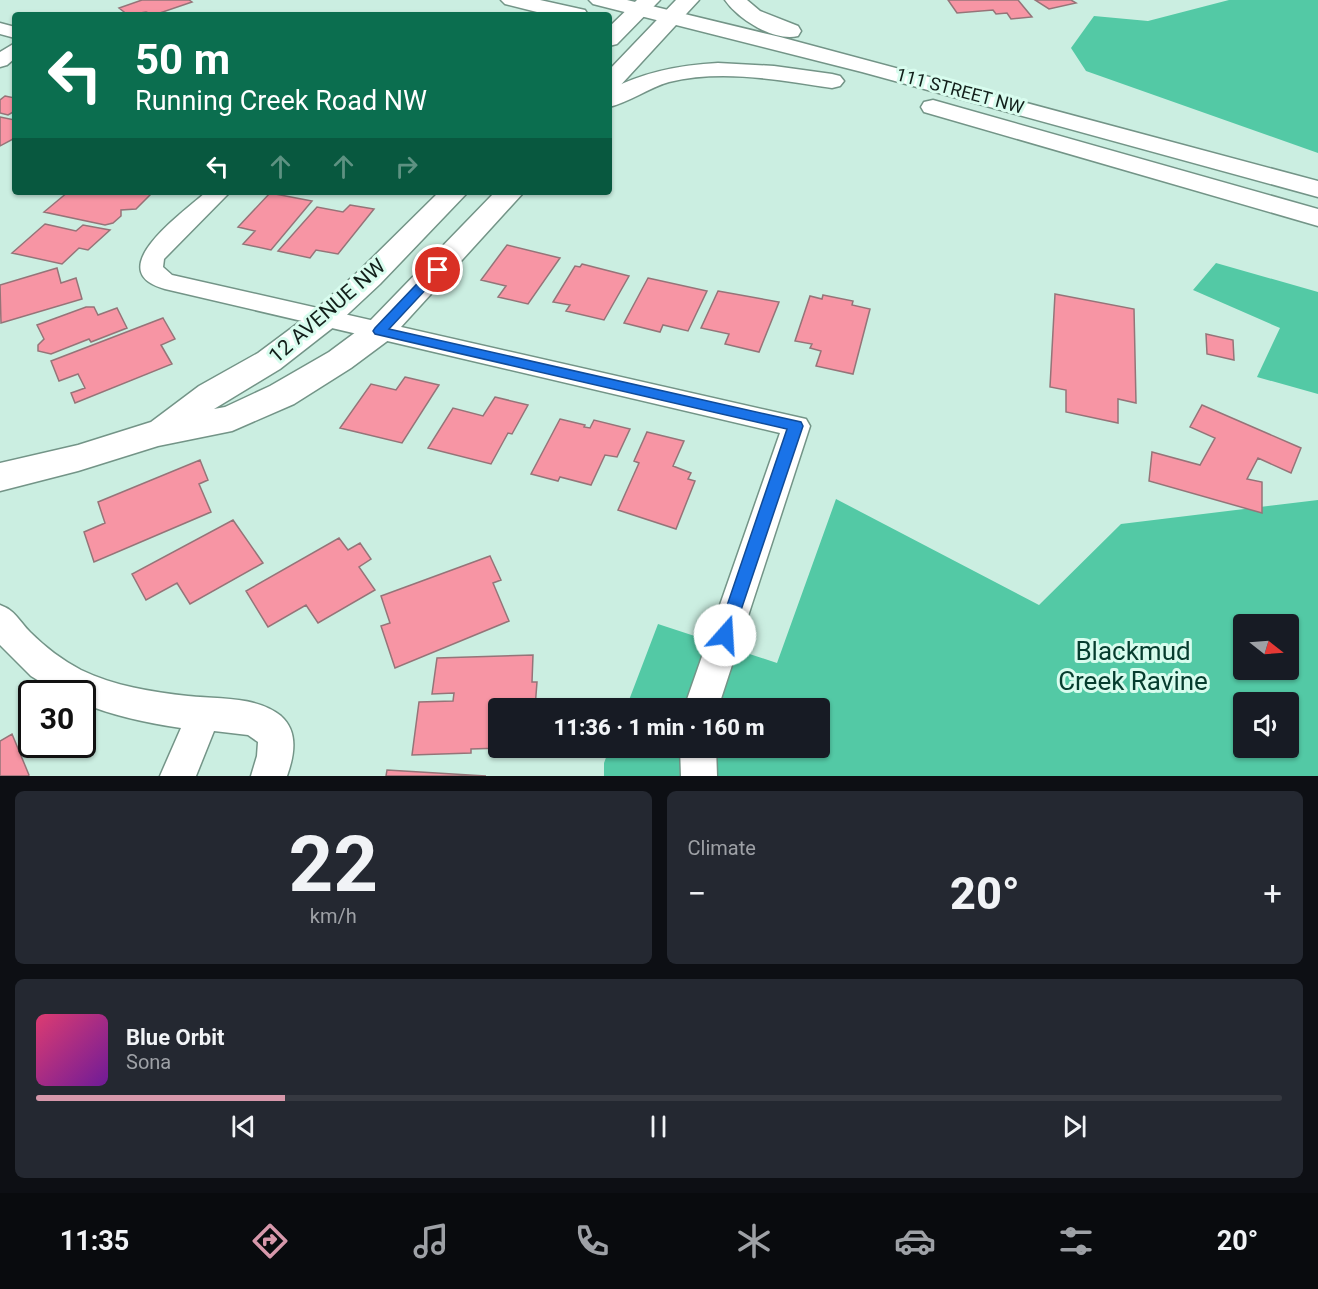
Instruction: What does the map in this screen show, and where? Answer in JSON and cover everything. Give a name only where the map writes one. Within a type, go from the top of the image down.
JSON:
[{"type":"main road","points":[[492,0],[518,12]]},
{"type":"main road","points":[[512,0],[564,12]]},
{"type":"main road","name":"111 STREET NW","points":[[600,0],[680,8],[1318,189]]},
{"type":"main road","points":[[736,0],[739,5],[758,19],[813,40],[955,79],[1037,111]]},
{"type":"main road","points":[[613,29],[644,4]]},
{"type":"main road","points":[[612,81],[680,8]]},
{"type":"main road","points":[[612,98],[629,87],[672,73],[707,69],[748,69],[843,84],[655,34],[613,29]]},
{"type":"main road","name":"111 STREET NW","points":[[909,101],[1318,218]]},
{"type":"main road","name":"12 AVENUE NW","points":[[157,434],[211,394],[336,321],[370,277],[451,195]]},
{"type":"main road","name":"12 AVENUE NW","points":[[0,477],[78,458],[157,434],[232,418],[253,410],[332,365],[379,331],[507,195]]},
{"type":"street","points":[[0,61],[12,51]]},
{"type":"street","points":[[216,195],[162,244],[152,258],[153,272],[165,281],[796,426],[704,698]]},
{"type":"street","points":[[0,619],[21,646],[49,668],[75,683],[137,705],[248,718],[266,723],[274,731],[277,743],[275,760],[269,776]]},
{"type":"street","points":[[178,776],[204,714]]},
{"type":"street","points":[[698,758],[699,776]]},
{"type":"green space","points":[[1229,0],[1318,0],[1318,153],[1086,71],[1071,48],[1094,16],[1148,21]]},
{"type":"green space","points":[[1216,263],[1318,292],[1318,394],[1257,377],[1280,328],[1193,290]]},
{"type":"green space","name":"Blackmud Creek Ravine","points":[[836,499],[1039,605],[1121,524],[1318,500],[1318,776],[604,776],[606,758],[830,758],[830,698],[630,698],[658,624],[777,663]]},
{"type":"building","points":[[142,0],[189,0],[192,2],[163,12],[124,12],[119,8]]},
{"type":"building","points":[[948,0],[1018,0],[1032,17],[1011,19],[1007,13],[996,14],[993,10],[957,13]]},
{"type":"building","points":[[1035,0],[1071,0],[1076,3],[1049,9]]},
{"type":"building","points":[[5,96],[12,97],[12,113],[8,115],[0,113],[0,100]]},
{"type":"building","points":[[0,117],[12,119],[12,140],[0,146]]},
{"type":"building","points":[[64,195],[150,195],[136,209],[121,210],[121,216],[113,223],[105,225],[44,212]]},
{"type":"building","points":[[268,195],[312,201],[271,250],[243,244],[255,231],[238,227]]},
{"type":"building","points":[[350,205],[374,209],[338,254],[316,250],[310,258],[278,251],[317,207],[343,212]]},
{"type":"building","points":[[45,224],[76,231],[83,225],[110,230],[88,250],[79,248],[62,264],[12,253]]},
{"type":"building","points":[[507,245],[560,258],[528,304],[498,297],[506,286],[481,280]]},
{"type":"building","points":[[582,264],[629,276],[604,320],[566,311],[570,305],[553,302],[575,266],[580,267]]},
{"type":"building","points":[[57,268],[61,283],[76,278],[82,299],[1,323],[0,285]]},
{"type":"building","points":[[648,278],[707,291],[688,331],[663,325],[660,332],[624,323]]},
{"type":"building","points":[[718,291],[779,302],[759,352],[725,344],[729,334],[701,328]]},
{"type":"building","points":[[1055,294],[1134,309],[1136,403],[1118,399],[1118,423],[1066,412],[1066,390],[1050,387]]},
{"type":"building","points":[[823,295],[853,301],[852,305],[870,309],[853,374],[816,366],[821,351],[810,348],[812,344],[795,341],[810,296],[822,299]]},
{"type":"building","points":[[86,307],[94,307],[98,315],[117,308],[127,328],[91,342],[89,339],[51,354],[38,351],[38,345],[44,339],[37,325]]},
{"type":"building","points":[[163,318],[175,339],[161,345],[172,364],[75,403],[71,393],[85,388],[78,374],[59,381],[51,361]]},
{"type":"building","points":[[1206,334],[1233,340],[1234,360],[1207,354]]},
{"type":"building","points":[[405,377],[439,385],[402,443],[340,428],[371,384],[396,390]]},
{"type":"building","points":[[495,397],[528,405],[512,434],[508,433],[491,464],[428,448],[453,408],[483,416]]},
{"type":"building","points":[[1202,405],[1301,448],[1291,473],[1258,458],[1247,479],[1262,482],[1262,513],[1149,481],[1152,452],[1200,465],[1215,438],[1190,427]]},
{"type":"building","points":[[560,419],[590,428],[594,420],[630,429],[617,457],[605,455],[591,485],[560,477],[558,481],[531,474]]},
{"type":"building","points":[[647,432],[684,441],[673,466],[691,473],[688,479],[695,481],[676,529],[618,510],[639,463],[634,461]]},
{"type":"building","points":[[200,460],[208,480],[199,484],[211,512],[94,562],[84,532],[105,523],[98,502]]},
{"type":"building","points":[[233,520],[263,563],[190,604],[177,583],[146,600],[132,574]]},
{"type":"building","points":[[339,538],[348,550],[360,543],[371,559],[359,567],[375,590],[318,623],[306,605],[268,627],[246,591]]},
{"type":"building","points":[[490,556],[501,580],[493,583],[509,621],[395,668],[381,626],[390,623],[381,596]]},
{"type":"building","points":[[533,655],[532,682],[537,682],[536,698],[488,698],[488,748],[471,749],[471,753],[412,755],[419,702],[453,701],[454,693],[432,694],[437,658]]},
{"type":"building","points":[[12,734],[18,748],[18,758],[22,758],[28,776],[0,776],[0,741]]},
{"type":"building","points":[[387,770],[486,776],[386,776]]},
{"type":"route","points":[[438,270],[379,331],[796,426],[725,635]]}]
